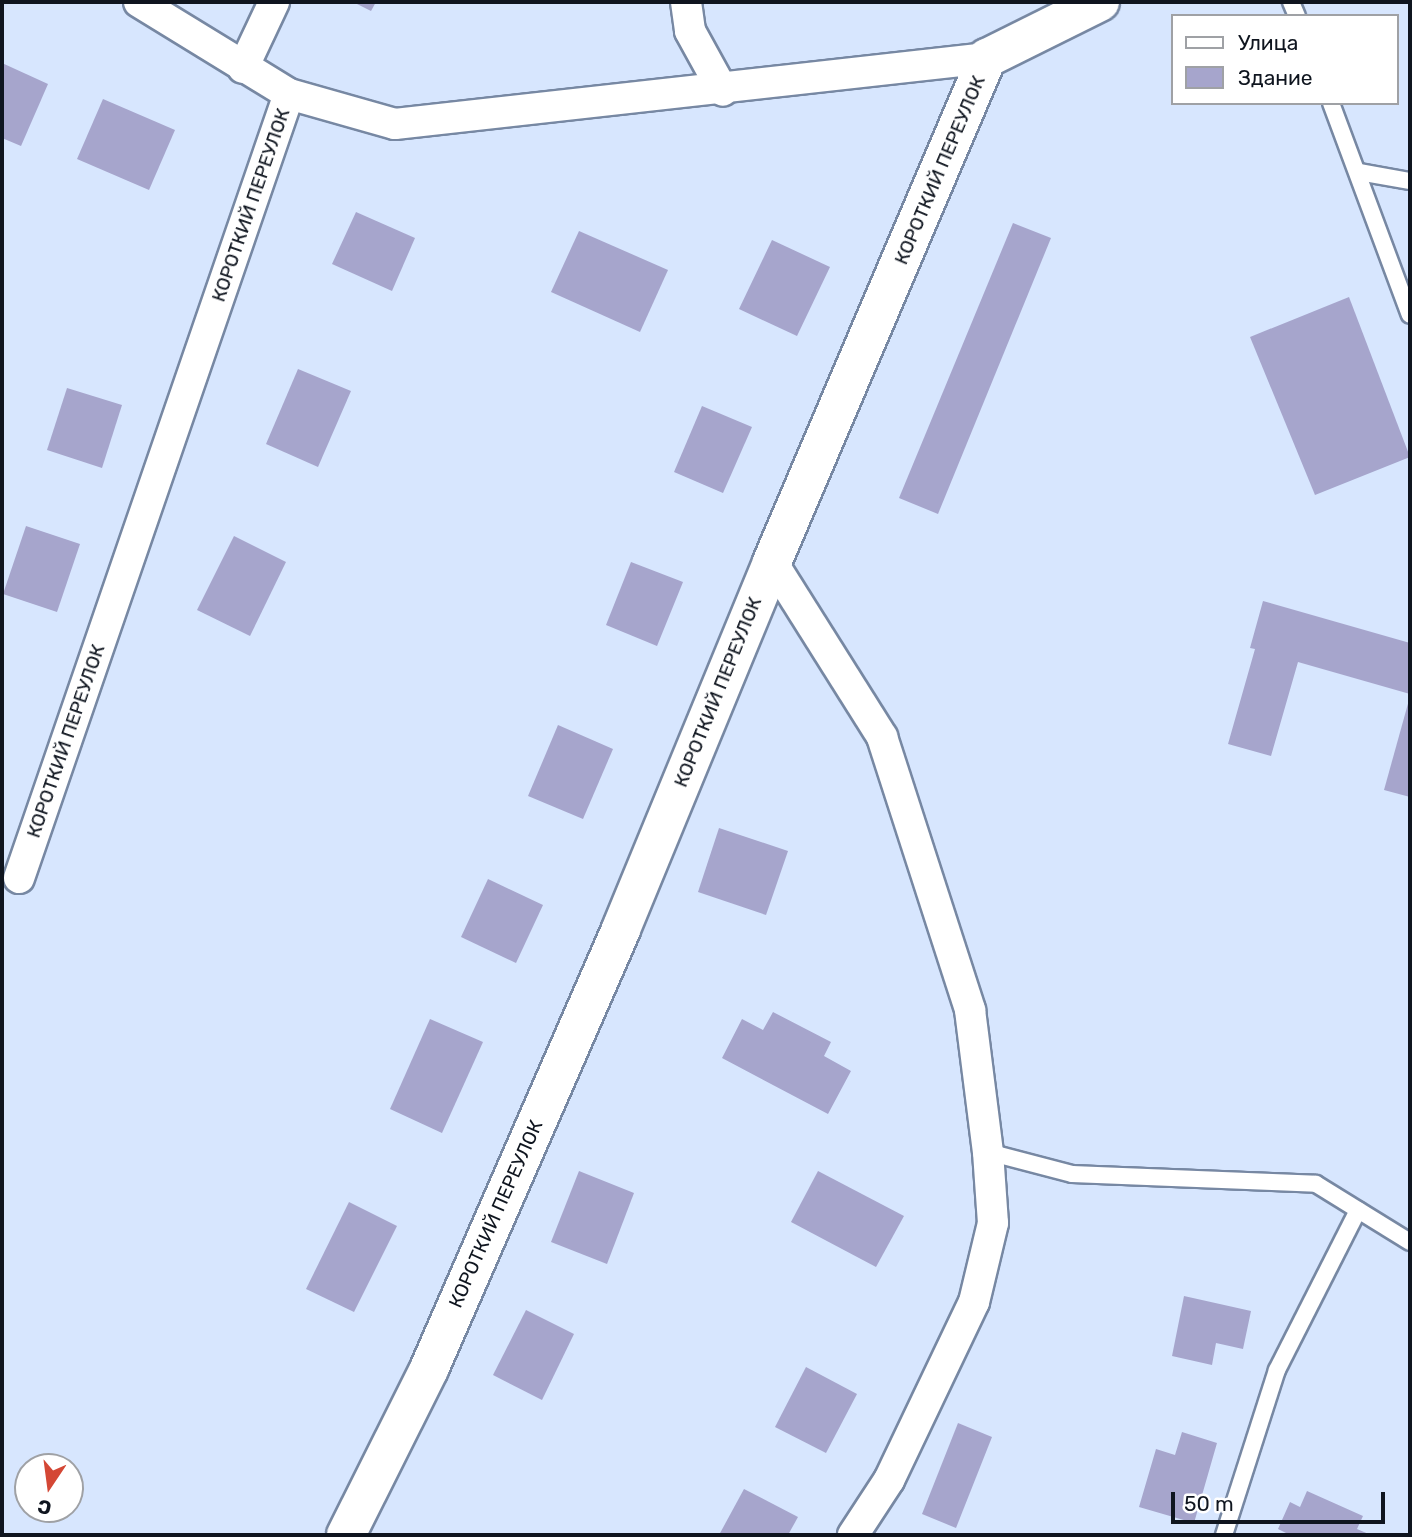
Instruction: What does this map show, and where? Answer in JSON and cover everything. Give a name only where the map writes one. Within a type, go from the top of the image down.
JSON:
[{"type":"street","points":[[139,2],[289,94]]},
{"type":"street","points":[[243,68],[274,2]]},
{"type":"street","points":[[686,2],[690,31],[723,91]]},
{"type":"street","points":[[988,58],[1100,2]]},
{"type":"street","name":"КОРОТКИЙ ПЕРЕУЛОК","points":[[19,878],[289,94],[396,124],[723,91],[988,58]]},
{"type":"street","name":"КОРОТКИЙ ПЕРЕУЛОК","points":[[346,1535],[429,1368],[616,942],[772,562],[988,58]]},
{"type":"street","points":[[772,562],[882,737],[970,1010],[988,1152],[993,1223],[974,1302],[890,1480],[853,1535]]},
{"type":"lane","points":[[1332,105],[1359,172],[1410,315]]},
{"type":"lane","points":[[1359,172],[1410,181]]},
{"type":"lane","points":[[988,1152],[1072,1174],[1316,1184],[1410,1242]]},
{"type":"lane","points":[[1224,1535],[1276,1370],[1358,1210]]},
{"type":"building","points":[[353,2],[376,2],[371,11]]},
{"type":"building","points":[[2,63],[48,84],[21,146],[2,138]]},
{"type":"building","points":[[103,99],[175,130],[149,190],[77,159]]},
{"type":"building","points":[[356,212],[415,238],[392,291],[332,264]]},
{"type":"building","points":[[1013,223],[1051,238],[938,514],[899,498]]},
{"type":"building","points":[[579,231],[668,270],[640,332],[551,292]]},
{"type":"building","points":[[772,240],[830,267],[797,336],[739,309]]},
{"type":"building","points":[[1349,297],[1410,457],[1315,495],[1250,337]]},
{"type":"building","points":[[298,369],[351,391],[318,467],[266,444]]},
{"type":"building","points":[[67,388],[122,405],[102,468],[47,450]]},
{"type":"building","points":[[702,406],[752,427],[723,493],[674,472]]},
{"type":"building","points":[[26,526],[80,544],[57,612],[3,594]]},
{"type":"building","points":[[234,536],[286,562],[250,636],[197,610]]},
{"type":"building","points":[[631,562],[683,582],[657,646],[606,625]]},
{"type":"building","points":[[1263,601],[1410,643],[1410,694],[1298,662],[1271,756],[1228,744],[1255,649],[1250,648]]},
{"type":"building","points":[[1410,700],[1410,797],[1384,790]]},
{"type":"building","points":[[558,725],[613,749],[583,819],[528,796]]},
{"type":"building","points":[[719,828],[788,851],[766,915],[698,892]]},
{"type":"building","points":[[488,879],[543,905],[516,963],[461,937]]},
{"type":"building","points":[[773,1012],[831,1042],[824,1056],[851,1071],[828,1114],[722,1058],[742,1019],[763,1030]]},
{"type":"building","points":[[430,1019],[483,1042],[442,1133],[390,1109]]},
{"type":"building","points":[[579,1171],[634,1193],[607,1264],[551,1242]]},
{"type":"building","points":[[818,1171],[904,1216],[876,1267],[791,1222]]},
{"type":"building","points":[[349,1202],[397,1226],[354,1312],[306,1289]]},
{"type":"building","points":[[1184,1296],[1251,1311],[1243,1349],[1216,1343],[1212,1365],[1172,1356]]},
{"type":"building","points":[[526,1310],[574,1334],[542,1400],[493,1375]]},
{"type":"building","points":[[806,1367],[857,1394],[826,1453],[775,1427]]},
{"type":"building","points":[[958,1423],[992,1437],[956,1528],[922,1514]]},
{"type":"building","points":[[1182,1432],[1217,1443],[1194,1523],[1139,1507],[1156,1449],[1175,1455]]},
{"type":"building","points":[[744,1489],[798,1517],[788,1535],[719,1535]]},
{"type":"building","points":[[1307,1491],[1363,1516],[1357,1529],[1371,1535],[1290,1535],[1278,1529],[1290,1502],[1300,1507]]}]
